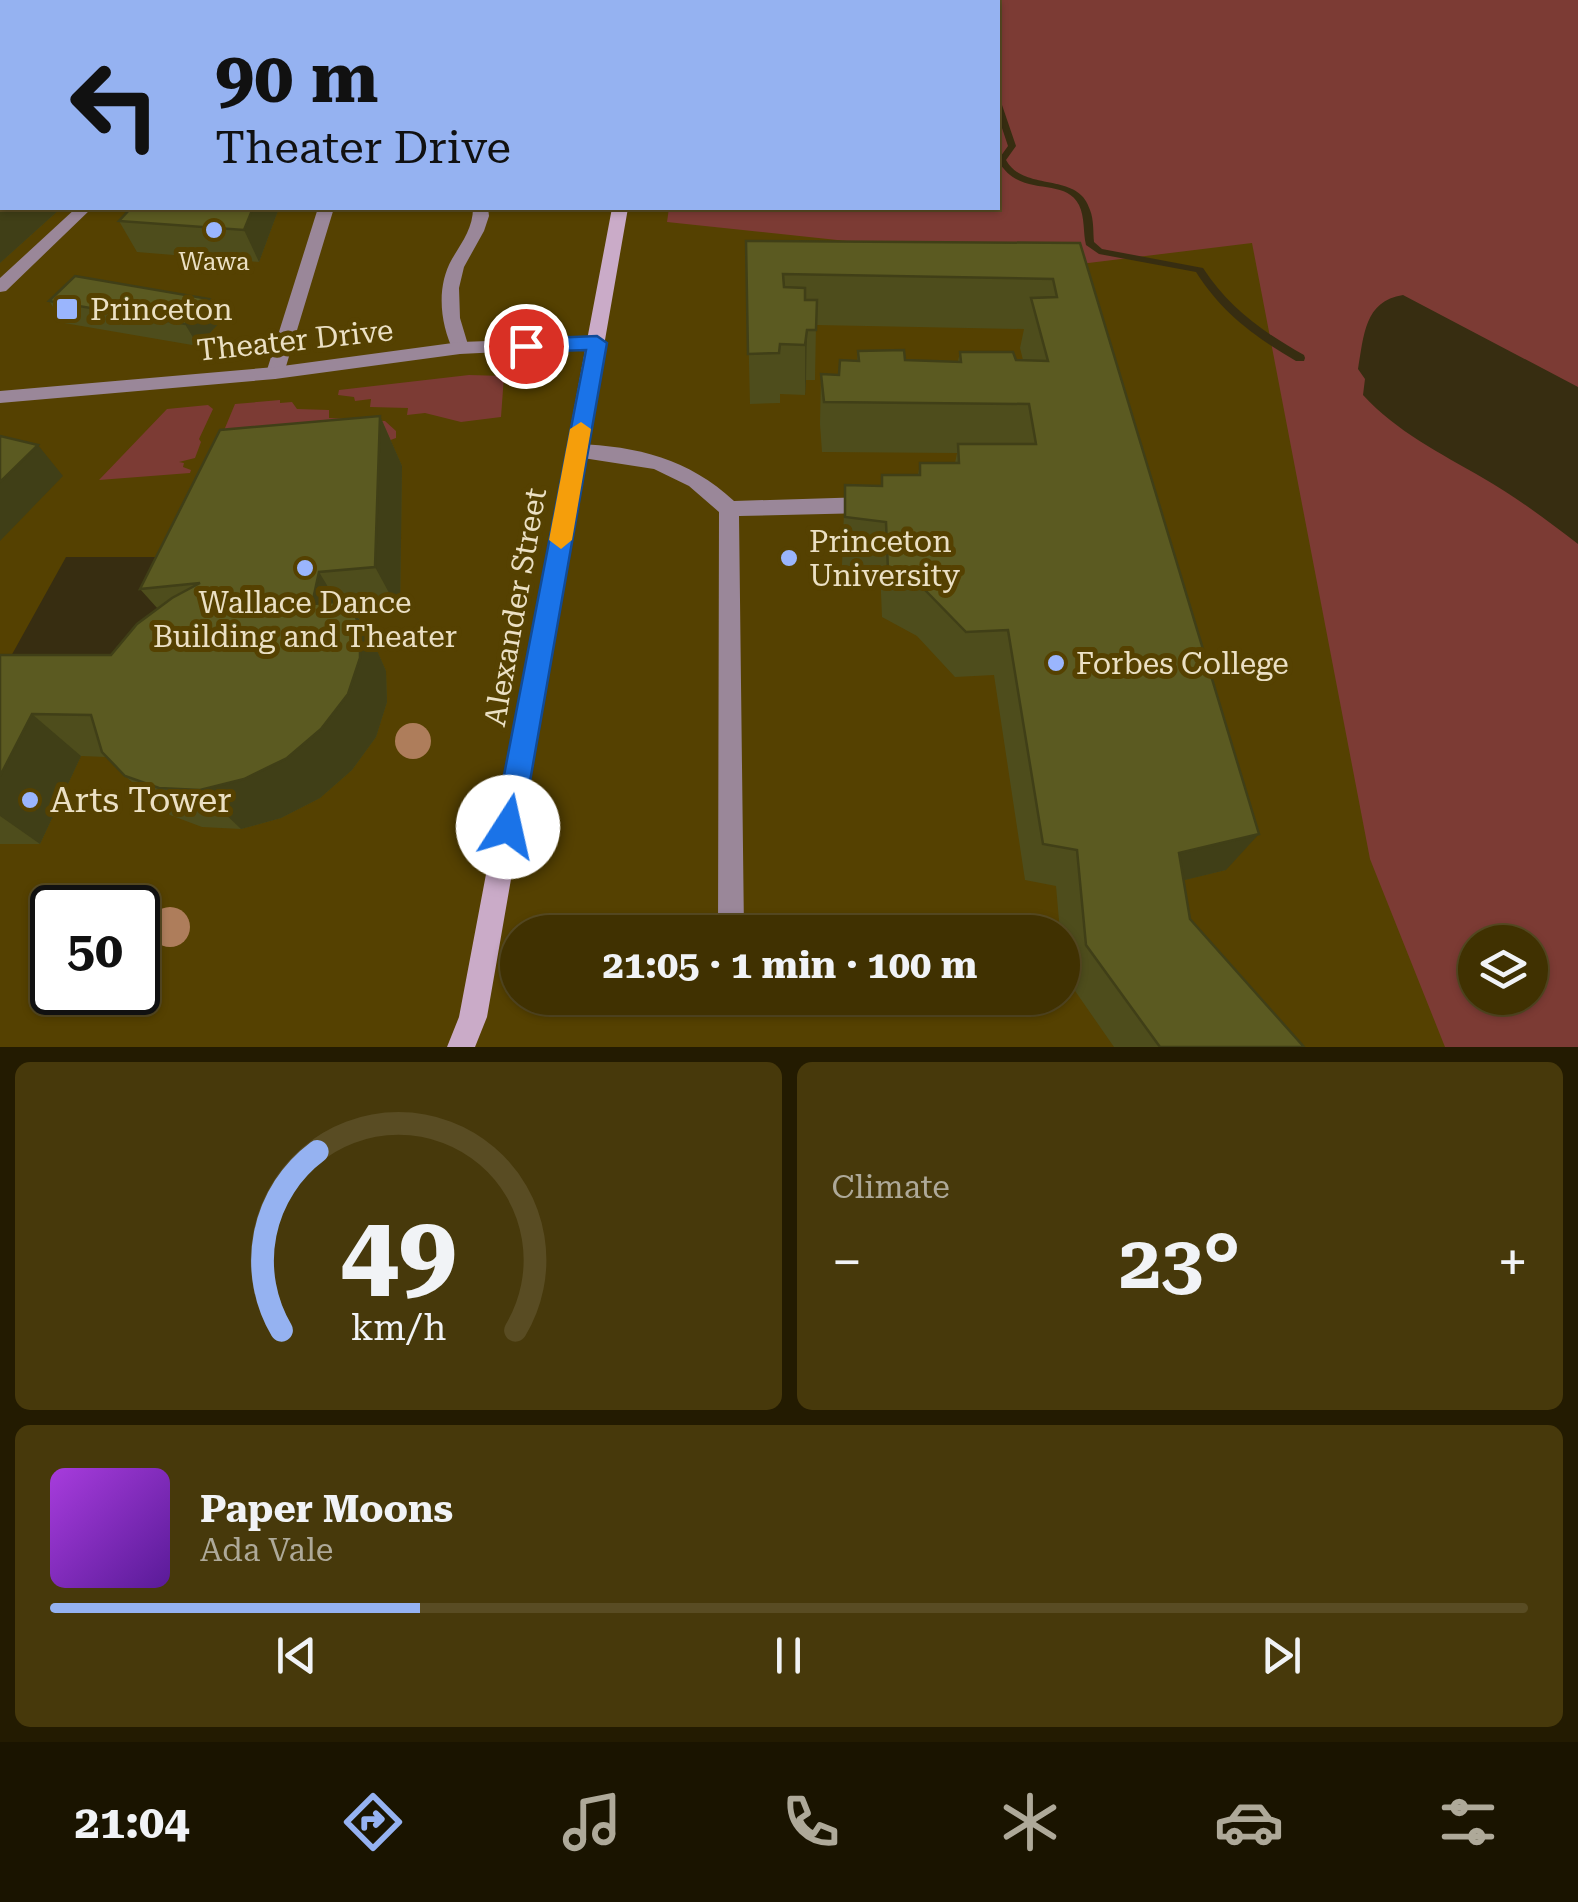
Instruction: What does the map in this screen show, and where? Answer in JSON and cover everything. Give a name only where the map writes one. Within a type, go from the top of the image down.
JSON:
[{"type":"main road","name":"Alexander Street","points":[[461,1047],[473,1017],[620,210]]},
{"type":"main road","name":"Alexander Street","points":[[473,1017],[480,1047]]},
{"type":"street","points":[[0,286],[82,210]]},
{"type":"street","points":[[275,373],[325,210]]},
{"type":"street","points":[[460,348],[449,297],[454,271],[478,228],[480,210]]},
{"type":"street","name":"Theater Drive","points":[[0,397],[275,373],[460,348],[597,343]]},
{"type":"street","points":[[577,451],[623,452],[676,467],[711,489],[729,509],[731,915]]},
{"type":"street","points":[[729,509],[886,504]]},
{"type":"shaded area","points":[[1000,0],[1578,0],[1578,1047],[1445,1047],[1370,859],[1252,243],[1072,265],[667,222],[669,210],[1000,210]]},
{"type":"shaded area","points":[[1403,295],[1578,387],[1578,544],[1507,493],[1405,431],[1363,395],[1365,379],[1358,369],[1368,322],[1380,304]]},
{"type":"shaded area","points":[[469,375],[504,376],[501,417],[461,422],[425,413],[407,415],[408,408],[370,407],[371,399],[355,401],[354,397],[338,395],[339,390]]},
{"type":"shaded area","points":[[292,402],[297,409],[329,410],[329,418],[385,421],[396,431],[396,438],[385,442],[220,440],[235,404]]},
{"type":"shaded area","points":[[208,405],[213,409],[195,458],[179,462],[190,473],[99,480],[167,409]]},
{"type":"shaded area","points":[[66,557],[193,557],[141,667],[5,667]]},
{"type":"building","points":[[129,210],[252,210],[244,230],[119,221]]},
{"type":"building","name":"Forbes College","points":[[746,241],[1080,243],[1259,834],[1179,853],[1190,919],[1304,1047],[1160,1047],[1086,945],[1077,850],[1043,844],[1008,630],[966,632],[925,590],[888,570],[886,522],[845,517],[845,485],[882,486],[882,475],[920,475],[920,463],[959,463],[958,444],[1036,444],[1029,404],[824,402],[821,374],[839,375],[840,360],[859,361],[858,351],[904,350],[905,360],[961,362],[960,352],[1013,352],[1016,360],[1048,361],[1031,298],[1057,297],[1053,279],[783,274],[784,287],[805,288],[805,300],[817,300],[816,330],[807,330],[805,345],[780,344],[779,353],[748,354]]},
{"type":"building","points":[[75,276],[209,299],[185,324],[49,301]]},
{"type":"building","points":[[380,416],[375,567],[319,572],[312,604],[348,601],[360,626],[360,658],[348,694],[321,729],[287,758],[244,779],[200,790],[159,788],[125,776],[102,752],[91,715],[32,714],[0,776],[0,655],[111,655],[137,624],[200,583],[140,589],[220,430]]},
{"type":"building","points":[[0,436],[38,445],[0,482]]},
{"type":"waterway","points":[[1000,111],[1012,146],[1002,160],[1008,171],[1028,181],[1076,194],[1086,212],[1089,243],[1099,251],[1199,270],[1243,322],[1300,358]]},
{"type":"slow traffic","points":[[561,540],[581,429]]},
{"type":"place","name":"Wawa","points":[[214,230]]},
{"type":"place","name":"Princeton","points":[[67,309]]},
{"type":"place","name":"Princeton University","points":[[789,558]]},
{"type":"place","name":"Wallace Dance Building and Theater","points":[[305,568]]},
{"type":"place","name":"Forbes College","points":[[1056,663]]},
{"type":"place","name":"Arts Tower","points":[[30,800]]},
{"type":"route","points":[[508,827],[597,343],[526,346]]}]
